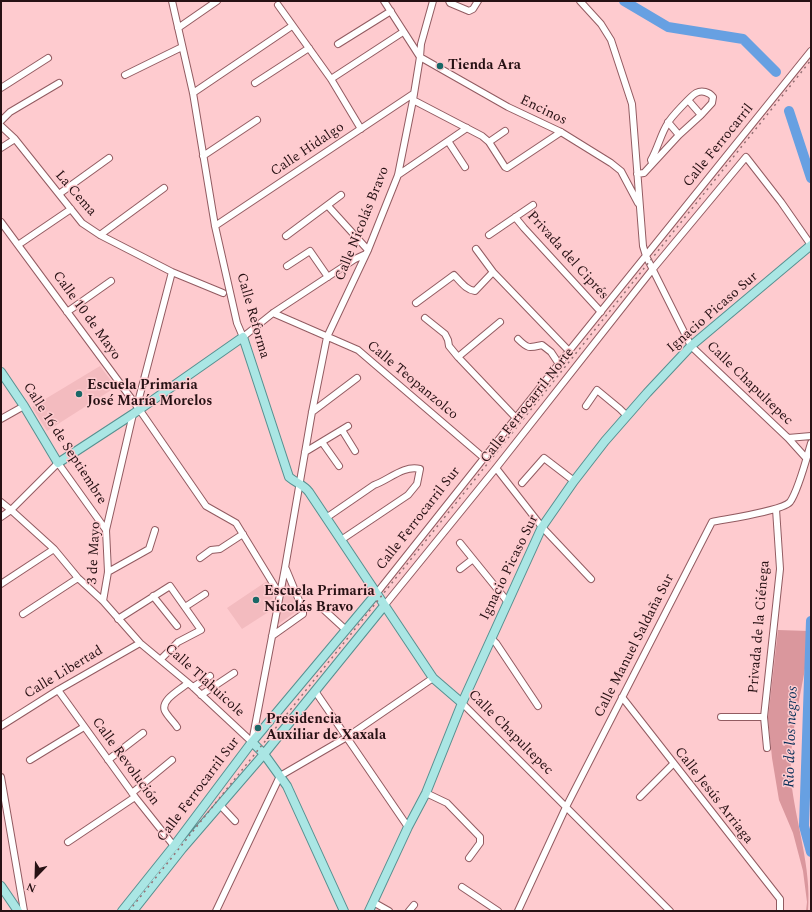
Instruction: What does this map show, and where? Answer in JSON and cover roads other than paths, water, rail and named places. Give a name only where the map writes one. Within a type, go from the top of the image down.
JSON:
[{"type":"main road","name":"Ignacio Picaso Sur","points":[[369,911],[408,827],[426,793],[462,703],[507,600],[542,526],[605,441],[646,393],[691,346],[811,245]]},
{"type":"main road","points":[[58,463],[243,337]]},
{"type":"main road","name":"Calle Reforma","points":[[243,337],[290,477],[305,487],[309,492],[384,606]]},
{"type":"main road","name":"Calle 16 de Septiembre","points":[[1,372],[24,406],[58,463]]},
{"type":"main road","name":"Calle Ferrocarril Sur","points":[[122,911],[174,846],[252,742],[376,594]]},
{"type":"main road","name":"Calle Chapultepec","points":[[384,606],[433,678],[462,703]]},
{"type":"main road","name":"Calle Ferrocarril Norte","points":[[133,911],[182,849],[264,754],[384,606]]},
{"type":"main road","name":"Calle Tlahuicole","points":[[252,742],[264,754],[287,786],[344,911]]},
{"type":"main road","points":[[1,886],[18,911]]},
{"type":"street","name":"Calle Reforma","points":[[172,1],[193,93],[215,226],[237,323],[243,337]]},
{"type":"street","points":[[178,28],[217,1]]},
{"type":"street","points":[[384,1],[420,57]]},
{"type":"street","name":"Calle Nicolás Bravo","points":[[252,742],[285,568],[304,452],[327,337],[367,252],[398,176],[420,57],[421,44],[434,1]]},
{"type":"street","points":[[449,1],[450,3],[470,11],[478,1]]},
{"type":"street","name":"Calle Chapultepec","points":[[580,1],[601,24],[612,40],[632,104],[639,204],[644,246],[646,256],[652,270],[691,346],[788,438],[806,458]]},
{"type":"street","points":[[278,5],[331,79],[361,129]]},
{"type":"street","points":[[338,44],[390,11]]},
{"type":"street","points":[[193,93],[292,26]]},
{"type":"street","points":[[331,79],[403,32]]},
{"type":"street","points":[[125,75],[182,47]]},
{"type":"street","points":[[255,83],[309,48]]},
{"type":"street","name":"Calle Ferrocarril","points":[[646,256],[811,51]]},
{"type":"street","name":"Encinos","points":[[420,57],[508,107],[561,132],[611,163],[620,171],[639,204]]},
{"type":"street","points":[[1,88],[48,58]]},
{"type":"street","points":[[1,121],[10,112],[59,83]]},
{"type":"street","points":[[637,174],[644,173],[652,163],[655,162],[660,151],[668,122],[696,93],[703,91],[710,93],[713,97],[712,103],[701,115],[660,151]]},
{"type":"street","points":[[413,97],[482,136],[489,142],[505,167],[509,168],[561,132]]},
{"type":"street","name":"Calle Hidalgo","points":[[215,226],[361,129],[413,97]]},
{"type":"street","points":[[688,100],[701,115]]},
{"type":"street","points":[[203,156],[257,120]]},
{"type":"street","points":[[668,122],[679,135]]},
{"type":"street","name":"La Cema","points":[[1,126],[15,139],[82,223],[100,235],[172,272],[223,293]]},
{"type":"street","points":[[398,176],[467,128]]},
{"type":"street","points":[[489,142],[505,131]]},
{"type":"street","points":[[1,148],[15,139]]},
{"type":"street","points":[[448,141],[465,167]]},
{"type":"street","name":"Calle Ferrocarril","points":[[652,270],[746,157],[781,202],[811,245]]},
{"type":"street","points":[[59,194],[108,158]]},
{"type":"street","points":[[100,235],[164,188]]},
{"type":"street","points":[[286,236],[341,195]]},
{"type":"street","points":[[489,235],[533,204]]},
{"type":"street","points":[[243,337],[273,313],[367,252],[328,206]]},
{"type":"street","points":[[18,245],[71,209]]},
{"type":"street","name":"Privada del Ciprés","points":[[516,217],[524,228],[601,312]]},
{"type":"street","name":"Calle 10 de Mayo","points":[[1,222],[3,229],[18,245],[68,312],[136,410],[206,506],[236,523],[280,595]]},
{"type":"street","points":[[476,249],[493,272],[569,351]]},
{"type":"street","points":[[287,266],[310,251],[328,277]]},
{"type":"street","name":"Calle Ferrocarril Sur","points":[[376,594],[646,256]]},
{"type":"street","name":"Calle Ferrocarril Norte","points":[[384,606],[496,468],[652,270]]},
{"type":"street","name":"3 de Mayo","points":[[103,601],[108,572],[106,530],[172,272]]},
{"type":"street","points":[[416,303],[454,275],[466,288],[476,291],[493,272]]},
{"type":"street","points":[[68,312],[111,281]]},
{"type":"street","name":"Calle Teopanzolco","points":[[273,313],[358,350],[484,458]]},
{"type":"street","points":[[425,318],[445,334],[449,346],[458,357],[516,418]]},
{"type":"street","points":[[458,357],[500,322]]},
{"type":"street","points":[[518,339],[529,348],[542,345],[548,348],[559,364]]},
{"type":"street","points":[[312,412],[357,378]]},
{"type":"street","points":[[586,406],[597,390],[627,416]]},
{"type":"street","points":[[1,419],[24,406]]},
{"type":"street","points":[[304,452],[348,426]]},
{"type":"street","points":[[342,430],[355,451]]},
{"type":"street","points":[[788,438],[811,436]]},
{"type":"street","points":[[322,442],[339,466]]},
{"type":"street","name":"Calle Manuel Saldaña Sur","points":[[518,911],[566,807],[712,522],[776,509],[789,503],[796,490],[811,443]]},
{"type":"street","points":[[522,483],[544,458],[574,481]]},
{"type":"street","points":[[1,517],[11,510],[58,463]]},
{"type":"street","name":"Calle 16 de Septiembre","points":[[58,463],[106,530]]},
{"type":"street","points":[[326,518],[374,485],[383,482],[401,471],[410,468],[420,469],[417,484],[408,495],[341,540]]},
{"type":"street","points":[[496,468],[542,526],[591,579]]},
{"type":"street","name":"Calle Tlahuicole","points":[[1,502],[54,549],[78,578],[103,601],[140,643],[161,659],[252,742]]},
{"type":"street","name":"Privada de la Ciénega","points":[[767,748],[764,717],[780,568],[776,509]]},
{"type":"street","points":[[108,572],[150,548],[155,530]]},
{"type":"street","points":[[200,558],[211,550],[220,549],[243,534]]},
{"type":"street","points":[[460,543],[507,600]]},
{"type":"street","points":[[1,584],[54,549]]},
{"type":"street","points":[[460,569],[473,559]]},
{"type":"street","points":[[272,636],[303,614],[303,610],[285,568]]},
{"type":"street","points":[[23,614],[78,578]]},
{"type":"street","points":[[118,619],[170,586],[201,630],[178,642],[161,659]]},
{"type":"street","points":[[185,607],[205,594]]},
{"type":"street","points":[[153,596],[178,626]]},
{"type":"street","points":[[322,608],[346,630]]},
{"type":"street","points":[[491,638],[496,643],[538,706]]},
{"type":"street","name":"Calle Libertad","points":[[1,726],[58,690],[140,643]]},
{"type":"street","points":[[201,695],[234,673]]},
{"type":"street","points":[[177,727],[166,712],[164,706],[166,701],[190,685],[210,676]]},
{"type":"street","points":[[216,911],[280,776],[347,737],[433,678]]},
{"type":"street","name":"Calle Revolución","points":[[58,690],[133,795],[174,846]]},
{"type":"street","points":[[315,691],[408,827]]},
{"type":"street","name":"Calle Jesús Arriaga","points":[[622,697],[780,899],[780,911]]},
{"type":"street","name":"Calle Chapultepec","points":[[462,703],[670,911]]},
{"type":"street","points":[[721,717],[764,717]]},
{"type":"street","points":[[30,760],[84,726]]},
{"type":"street","points":[[108,760],[143,733]]},
{"type":"street","points":[[68,842],[133,795],[172,760]]},
{"type":"street","points":[[640,797],[673,764]]},
{"type":"street","points":[[1,777],[24,911]]},
{"type":"street","points":[[426,793],[447,803],[480,837],[480,843],[469,858]]},
{"type":"street","points":[[220,805],[235,821]]},
{"type":"street","points":[[462,887],[498,911]]},
{"type":"street","points":[[373,902],[389,911]]},
{"type":"street","points":[[409,911],[414,904]]},
{"type":"waterway","name":"Rio de los negros","points":[[624,1],[668,27],[743,39],[776,72]]},
{"type":"waterway","name":"Rio de los negros","points":[[789,111],[811,178]]},
{"type":"waterway","name":"Rio de los negros","points":[[811,621],[804,826],[811,852]]},
{"type":"railway","points":[[129,911],[811,60]]},
{"type":"place","name":"Tienda Ara","points":[[440,66]]},
{"type":"place","name":"Escuela Primaria José María Morelos","points":[[79,394]]},
{"type":"place","name":"Escuela Primaria Nicolás Bravo","points":[[256,600]]},
{"type":"place","name":"Presidencia Auxiliar de Xaxala","points":[[258,728]]}]
